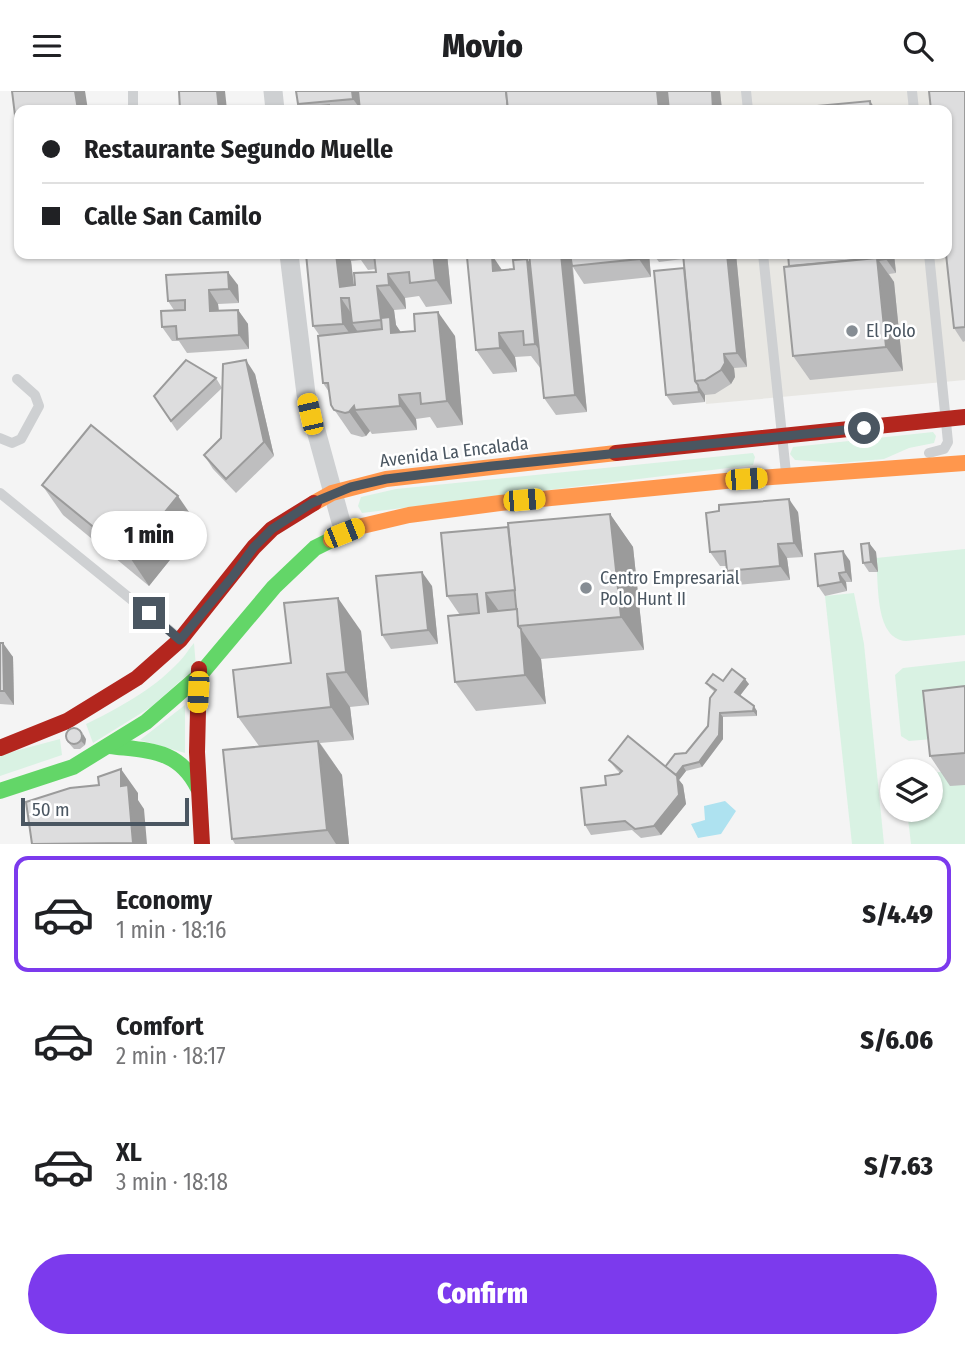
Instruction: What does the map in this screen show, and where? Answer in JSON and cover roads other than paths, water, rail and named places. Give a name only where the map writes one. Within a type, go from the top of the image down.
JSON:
[{"type":"main road","name":"Avenida La Encalada","points":[[0,748],[67,721],[137,678],[180,640],[254,547],[272,529],[332,493],[386,479],[965,417]]},
{"type":"main road","points":[[0,791],[73,767],[110,746],[165,708],[199,675],[288,573],[315,548],[344,533],[376,522],[500,503],[965,463]]},
{"type":"main road","points":[[202,844],[197,752],[199,649],[204,632],[229,603],[254,547]]},
{"type":"main road","points":[[110,746],[177,758],[193,776],[198,791]]},
{"type":"street","points":[[290,259],[306,394],[344,533]]},
{"type":"lane","points":[[764,259],[786,477]]},
{"type":"lane","points":[[892,470],[915,456],[938,452],[947,446],[930,259]]},
{"type":"lane","points":[[0,438],[12,443],[20,439],[39,406],[35,395],[17,379]]},
{"type":"lane","points":[[0,493],[180,640]]},
{"type":"water","points":[[725,801],[736,811],[721,834],[698,838],[691,824],[705,820],[704,806]]},
{"type":"place","name":"El Polo","points":[[852,331]]},
{"type":"place","name":"Centro Empresarial Polo Hunt II","points":[[586,588]]}]
